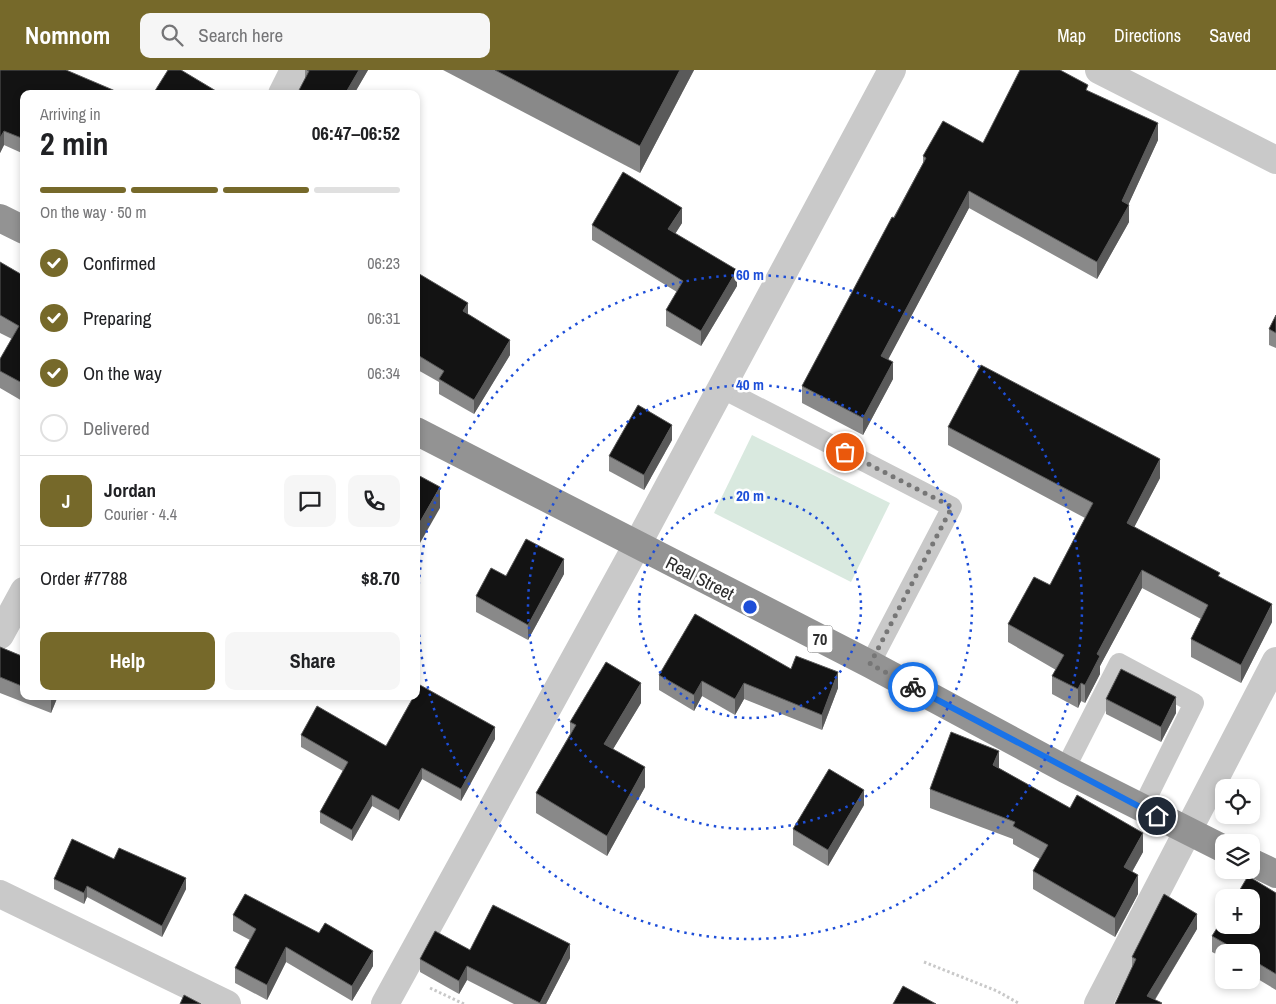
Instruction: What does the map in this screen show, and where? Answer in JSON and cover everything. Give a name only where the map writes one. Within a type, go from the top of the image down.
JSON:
[{"type":"highway","points":[[0,218],[20,228]]},
{"type":"highway","name":"Real Street","points":[[420,433],[870,664],[1065,769],[1215,845]]},
{"type":"highway","points":[[1260,866],[1276,874]]},
{"type":"street","points":[[284,90],[294,70]]},
{"type":"street","points":[[385,1004],[637,545],[892,70]]},
{"type":"street","points":[[1099,70],[1276,160]]},
{"type":"street","points":[[0,635],[20,598]]},
{"type":"street","points":[[1098,1004],[1276,661]]},
{"type":"street","points":[[0,894],[227,1004]]},
{"type":"lane","points":[[721,388],[952,507],[870,664]]},
{"type":"lane","points":[[1065,769],[1119,663],[1194,703],[1142,808]]},
{"type":"path","points":[[924,962],[997,991],[1020,1004]]},
{"type":"shaded area","points":[[752,435],[890,503],[851,582],[714,513]]},
{"type":"building","points":[[0,70],[66,70],[113,90],[20,90],[20,137],[4,131],[0,138]]},
{"type":"building","points":[[168,70],[181,70],[214,90],[156,90]]},
{"type":"building","points":[[307,70],[359,70],[347,90],[299,90],[309,71]]},
{"type":"building","points":[[495,70],[680,70],[640,146]]},
{"type":"building","points":[[1020,70],[1060,70],[1088,85],[1086,90],[1158,123],[1122,201],[1129,205],[1097,262],[969,191],[881,356],[893,362],[863,418],[802,386],[892,217],[894,218],[926,158],[923,156],[943,121],[983,143]]},
{"type":"building","points":[[623,172],[682,208],[668,229],[737,270],[701,331],[666,310],[683,281],[592,225]]},
{"type":"building","points":[[0,262],[20,274],[20,382],[0,371],[0,359],[19,326],[0,315]]},
{"type":"building","points":[[420,274],[468,303],[463,311],[510,340],[474,400],[439,379],[444,371],[420,356]]},
{"type":"building","points":[[1276,315],[1276,333],[1269,329]]},
{"type":"building","points":[[981,365],[1160,459],[1127,523],[1220,573],[1218,576],[1272,604],[1241,665],[1191,639],[1208,605],[1142,570],[1097,654],[1100,656],[1085,685],[1081,683],[1078,689],[1052,676],[1064,655],[1008,624],[1034,577],[1050,585],[1093,503],[948,427]]},
{"type":"building","points":[[638,405],[672,425],[644,475],[609,456]]},
{"type":"building","points":[[420,476],[440,487],[420,522]]},
{"type":"building","points":[[526,539],[564,559],[528,625],[476,596],[491,568],[506,576]]},
{"type":"building","points":[[695,614],[791,669],[796,656],[838,672],[822,715],[744,683],[735,699],[702,681],[694,695],[659,675]]},
{"type":"building","points":[[0,647],[20,655],[20,685],[0,677]]},
{"type":"building","points":[[606,662],[641,683],[604,744],[645,767],[607,836],[536,793],[576,725],[570,722]]},
{"type":"building","points":[[1121,669],[1176,697],[1161,727],[1106,699]]},
{"type":"building","points":[[420,685],[495,727],[461,789],[422,768],[399,810],[372,795],[352,830],[320,812],[348,762],[301,735],[317,706],[386,746],[412,700],[420,700]]},
{"type":"building","points":[[951,732],[999,751],[993,765],[1070,808],[1077,795],[1143,833],[1124,867],[1138,875],[1115,918],[1033,871],[1048,845],[1013,826],[1015,822],[930,789]]},
{"type":"building","points":[[829,769],[864,790],[828,850],[793,829]]},
{"type":"building","points":[[72,839],[114,859],[119,848],[186,878],[162,926],[87,886],[84,893],[54,879]]},
{"type":"building","points":[[1246,879],[1253,879],[1276,893],[1276,974],[1260,964],[1260,944],[1226,944],[1212,936],[1215,931],[1215,934],[1260,934],[1260,889],[1240,889]]},
{"type":"building","points":[[245,894],[319,933],[325,923],[373,951],[352,986],[286,947],[267,985],[235,968],[256,929],[233,915]]},
{"type":"building","points":[[1164,894],[1197,914],[1147,996],[1162,1003],[1115,1004],[1136,959],[1132,957]]},
{"type":"building","points":[[493,905],[570,944],[540,1003],[467,966],[459,981],[420,959],[435,931],[470,950]]},
{"type":"building","points":[[903,986],[936,1004],[893,1004]]},
{"type":"building","points":[[184,995],[201,1004],[180,1004]]},
{"type":"way so far","points":[[845,452],[952,507],[870,664],[913,687]]},
{"type":"route","points":[[913,687],[1157,816]]}]
